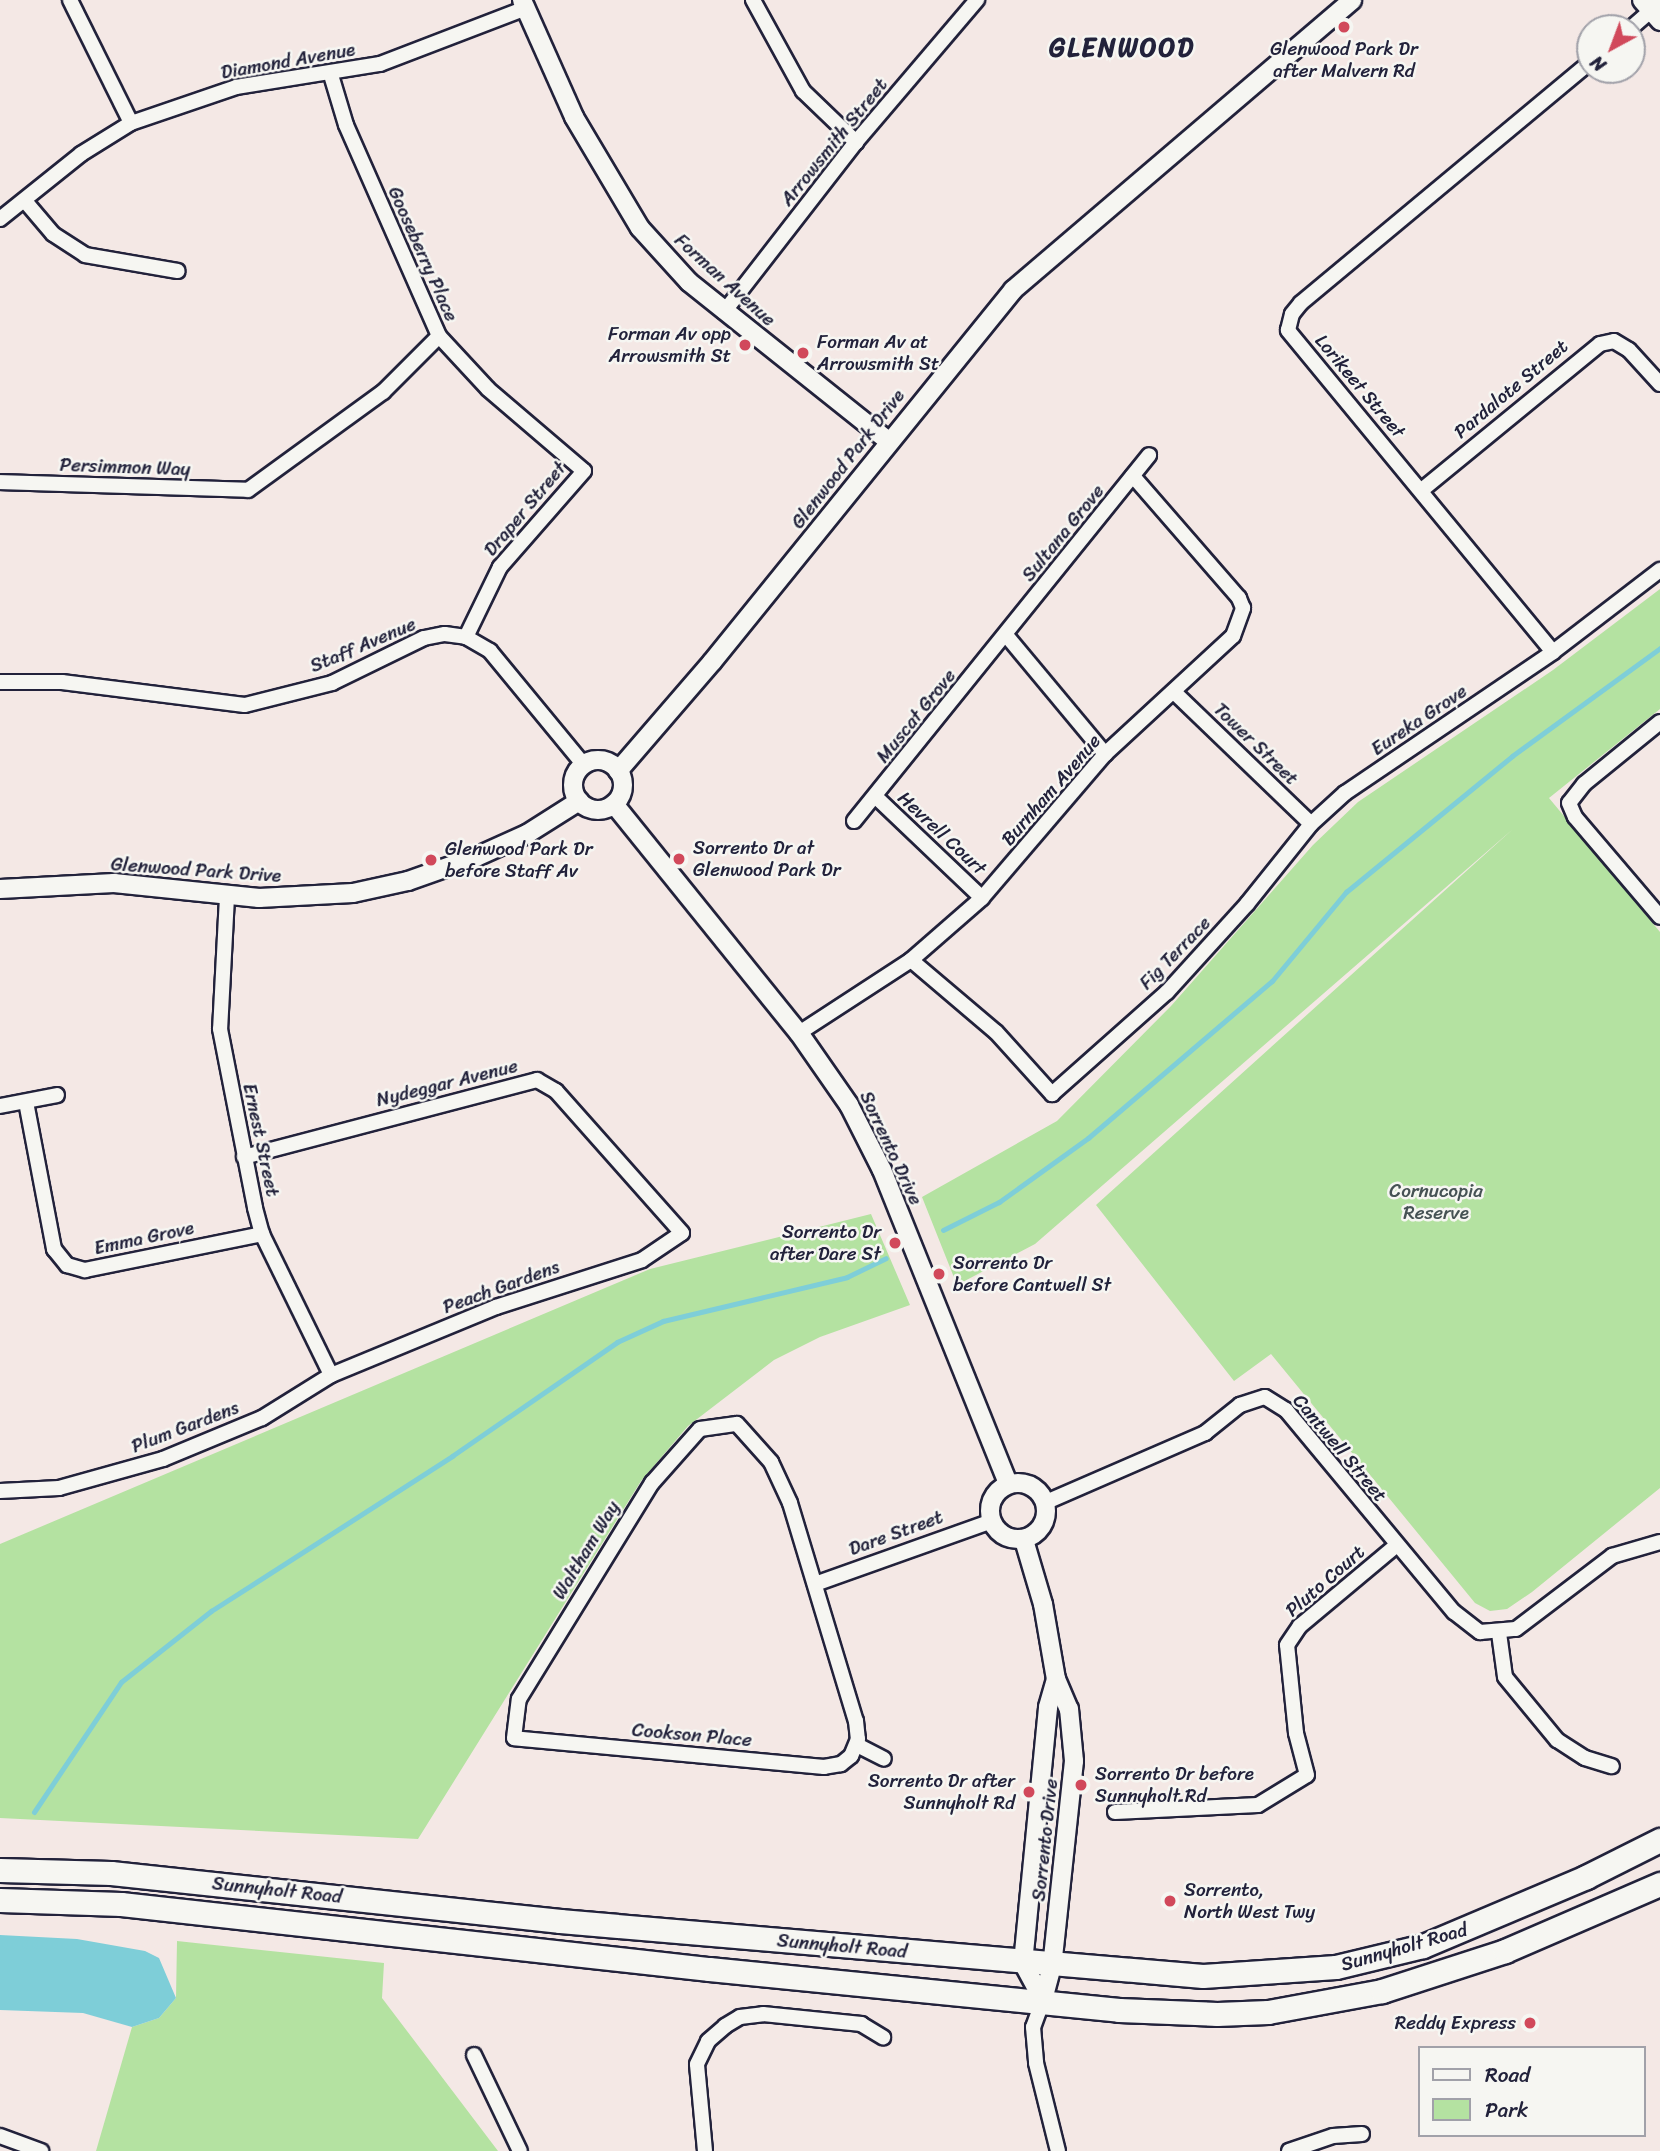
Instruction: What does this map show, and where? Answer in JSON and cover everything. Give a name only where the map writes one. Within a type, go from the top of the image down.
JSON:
[{"type":"main road","name":"Sunnyholt Road","points":[[0,1870],[111,1872],[560,1921],[1052,1966],[1203,1976],[1336,1967],[1467,1930],[1660,1840]]},
{"type":"main road","name":"Sunnyholt Road","points":[[0,1900],[121,1904],[393,1936],[1043,2000],[1217,2014],[1268,2012],[1339,2000],[1505,1951],[1660,1884]]},
{"type":"street","points":[[70,0],[131,123]]},
{"type":"street","points":[[753,0],[803,92],[856,142]]},
{"type":"street","name":"Arrowsmith Street","points":[[724,312],[856,142],[977,0]]},
{"type":"street","name":"Glenwood Park Drive","points":[[618,771],[712,663],[888,442],[1032,272],[1352,0]]},
{"type":"street","name":"Diamond Avenue","points":[[0,219],[81,154],[131,123],[236,87],[331,75],[380,64],[524,4]]},
{"type":"street","name":"Forman Avenue","points":[[524,4],[574,117],[621,201],[662,254],[724,312],[888,442]]},
{"type":"street","name":"Lorikeet Street","points":[[1553,652],[1423,489],[1288,330],[1292,314],[1576,74]]},
{"type":"street","name":"Gooseberry Place","points":[[248,489],[383,392],[439,335],[346,125],[331,75]]},
{"type":"street","points":[[25,201],[53,234],[85,255],[178,271]]},
{"type":"street","name":"Draper Street","points":[[439,335],[488,389],[584,471],[500,567],[466,638]]},
{"type":"street","name":"Pardalote Street","points":[[1423,489],[1600,344],[1614,341],[1629,350],[1660,384]]},
{"type":"street","name":"Sultana Grove","points":[[1006,635],[1149,455]]},
{"type":"street","name":"Burnham Avenue","points":[[799,1033],[911,960],[982,898],[1104,754],[1233,636],[1243,608],[1231,587],[1133,476]]},
{"type":"street","name":"Persimmon Way","points":[[0,482],[248,489]]},
{"type":"street","points":[[1553,652],[1660,570]]},
{"type":"street","name":"Staff Avenue","points":[[0,682],[62,682],[245,705],[332,683],[424,638],[445,634],[466,638]]},
{"type":"street","points":[[1006,635],[1104,754]]},
{"type":"street","name":"Muscat Grove","points":[[854,821],[1006,635]]},
{"type":"street","points":[[466,638],[489,651],[584,765]]},
{"type":"street","name":"Eureka Grove","points":[[1311,824],[1345,793],[1553,652]]},
{"type":"street","name":"Tower Street","points":[[1174,692],[1311,824]]},
{"type":"street","points":[[1660,722],[1584,784],[1569,803],[1575,817],[1660,917]]},
{"type":"street","points":[[599,761],[618,771],[622,788],[614,804],[598,810],[579,801],[573,780],[584,765],[599,761]]},
{"type":"street","name":"Hevrell Court","points":[[876,797],[982,898]]},
{"type":"street","name":"Glenwood Park Drive","points":[[0,889],[114,883],[227,897],[328,896],[408,881],[527,834],[579,801]]},
{"type":"street","name":"Sorrento Drive","points":[[614,804],[799,1033],[839,1088],[873,1150],[1007,1484]]},
{"type":"street","name":"Fig Terrace","points":[[911,960],[996,1032],[1052,1094],[1167,992],[1247,904],[1311,824]]},
{"type":"street","name":"Ernest Street","points":[[227,897],[220,1029],[244,1157],[262,1234],[331,1375]]},
{"type":"street","name":"Nydeggar Avenue","points":[[244,1157],[537,1080],[556,1091],[682,1233]]},
{"type":"street","points":[[0,1107],[57,1095]]},
{"type":"street","name":"Emma Grove","points":[[26,1102],[54,1249],[66,1265],[85,1270],[262,1234]]},
{"type":"street","name":"Peach Gardens","points":[[331,1375],[496,1307],[642,1260],[682,1233]]},
{"type":"street","name":"Plum Gardens","points":[[0,1491],[42,1491],[149,1464],[262,1418],[331,1375]]},
{"type":"street","name":"Cantwell Street","points":[[1044,1503],[1205,1433],[1240,1405],[1265,1397],[1286,1410],[1461,1620],[1480,1632],[1499,1633]]},
{"type":"street","name":"Waltham Way","points":[[514,1738],[519,1699],[652,1483],[700,1429],[737,1424],[762,1449],[780,1479],[815,1584]]},
{"type":"street","points":[[1007,1484],[1033,1487],[1044,1503],[1041,1527],[1024,1540],[1004,1536],[992,1521],[993,1499],[1007,1484]]},
{"type":"street","name":"Dare Street","points":[[815,1584],[992,1521]]},
{"type":"street","name":"Sorrento Drive","points":[[1024,1540],[1042,1604],[1056,1679],[1069,1709],[1074,1761],[1052,1966],[1043,2000]]},
{"type":"street","points":[[1612,1766],[1576,1755],[1549,1731],[1505,1677],[1499,1633],[1528,1622],[1612,1556],[1660,1542]]},
{"type":"street","name":"Pluto Court","points":[[1115,1812],[1258,1805],[1307,1775],[1296,1733],[1287,1645],[1300,1626],[1396,1545]]},
{"type":"street","points":[[815,1584],[856,1721],[857,1745],[884,1759]]},
{"type":"street","name":"Sorrento Drive","points":[[1023,1963],[1048,1707],[1056,1679]]},
{"type":"street","name":"Cookson Place","points":[[514,1738],[824,1767],[841,1764],[857,1745]]},
{"type":"street","points":[[1023,1963],[1043,2000],[1033,2027],[1036,2063],[1058,2151]]},
{"type":"street","points":[[705,2151],[697,2064],[708,2042],[725,2025],[740,2017],[763,2014],[861,2024],[883,2037]]},
{"type":"street","points":[[474,2055],[520,2151]]},
{"type":"street","points":[[1289,2151],[1334,2136],[1362,2134]]},
{"type":"street","points":[[0,2136],[41,2151]]},
{"type":"green space","name":"Cornucopia Reserve","points":[[1660,589],[1660,709],[1549,798],[1660,932],[1660,1488],[1532,1592],[1507,1609],[1490,1611],[1475,1603],[1271,1354],[1234,1381],[1096,1205],[1513,829],[1035,1244],[957,1285],[922,1197],[1057,1121],[1171,1006],[1313,845],[1358,802],[1553,670]]},
{"type":"green space","points":[[871,1214],[910,1305],[820,1337],[774,1360],[688,1426],[641,1481],[418,1839],[0,1818],[0,1544],[650,1269]]},
{"type":"green space","points":[[177,1941],[384,1963],[382,1998],[498,2151],[96,2151],[132,2027],[159,2018],[176,1998]]},
{"type":"water","points":[[0,1935],[77,1939],[145,1951],[159,1958],[176,1998],[159,2018],[132,2027],[83,2013],[0,2010]]},
{"type":"waterway","points":[[943,1230],[999,1202],[1088,1138],[1272,981],[1346,892],[1512,756],[1660,648]]},
{"type":"waterway","points":[[34,1812],[121,1682],[211,1611],[452,1456],[617,1342],[663,1321],[847,1277],[886,1258]]},
{"type":"place","name":"Glenwood Park Dr after Malvern Rd","points":[[1344,27]]},
{"type":"place","name":"Forman Av opp Arrowsmith St","points":[[745,345]]},
{"type":"place","name":"Forman Av at Arrowsmith St","points":[[803,353]]},
{"type":"place","name":"Sorrento Dr at Glenwood Park Dr","points":[[679,859]]},
{"type":"place","name":"Glenwood Park Dr before Staff Av","points":[[431,860]]},
{"type":"place","name":"Sorrento Dr after Dare St","points":[[895,1243]]},
{"type":"place","name":"Sorrento Dr before Cantwell St","points":[[939,1274]]},
{"type":"place","name":"Sorrento Dr before Sunnyholt Rd","points":[[1081,1785]]},
{"type":"place","name":"Sorrento Dr after Sunnyholt Rd","points":[[1029,1792]]},
{"type":"place","name":"Sorrento, North West Twy","points":[[1170,1901]]},
{"type":"place","name":"Reddy Express","points":[[1530,2023]]},
{"type":"district","name":"GLENWOOD","points":[[1122,48]]}]
